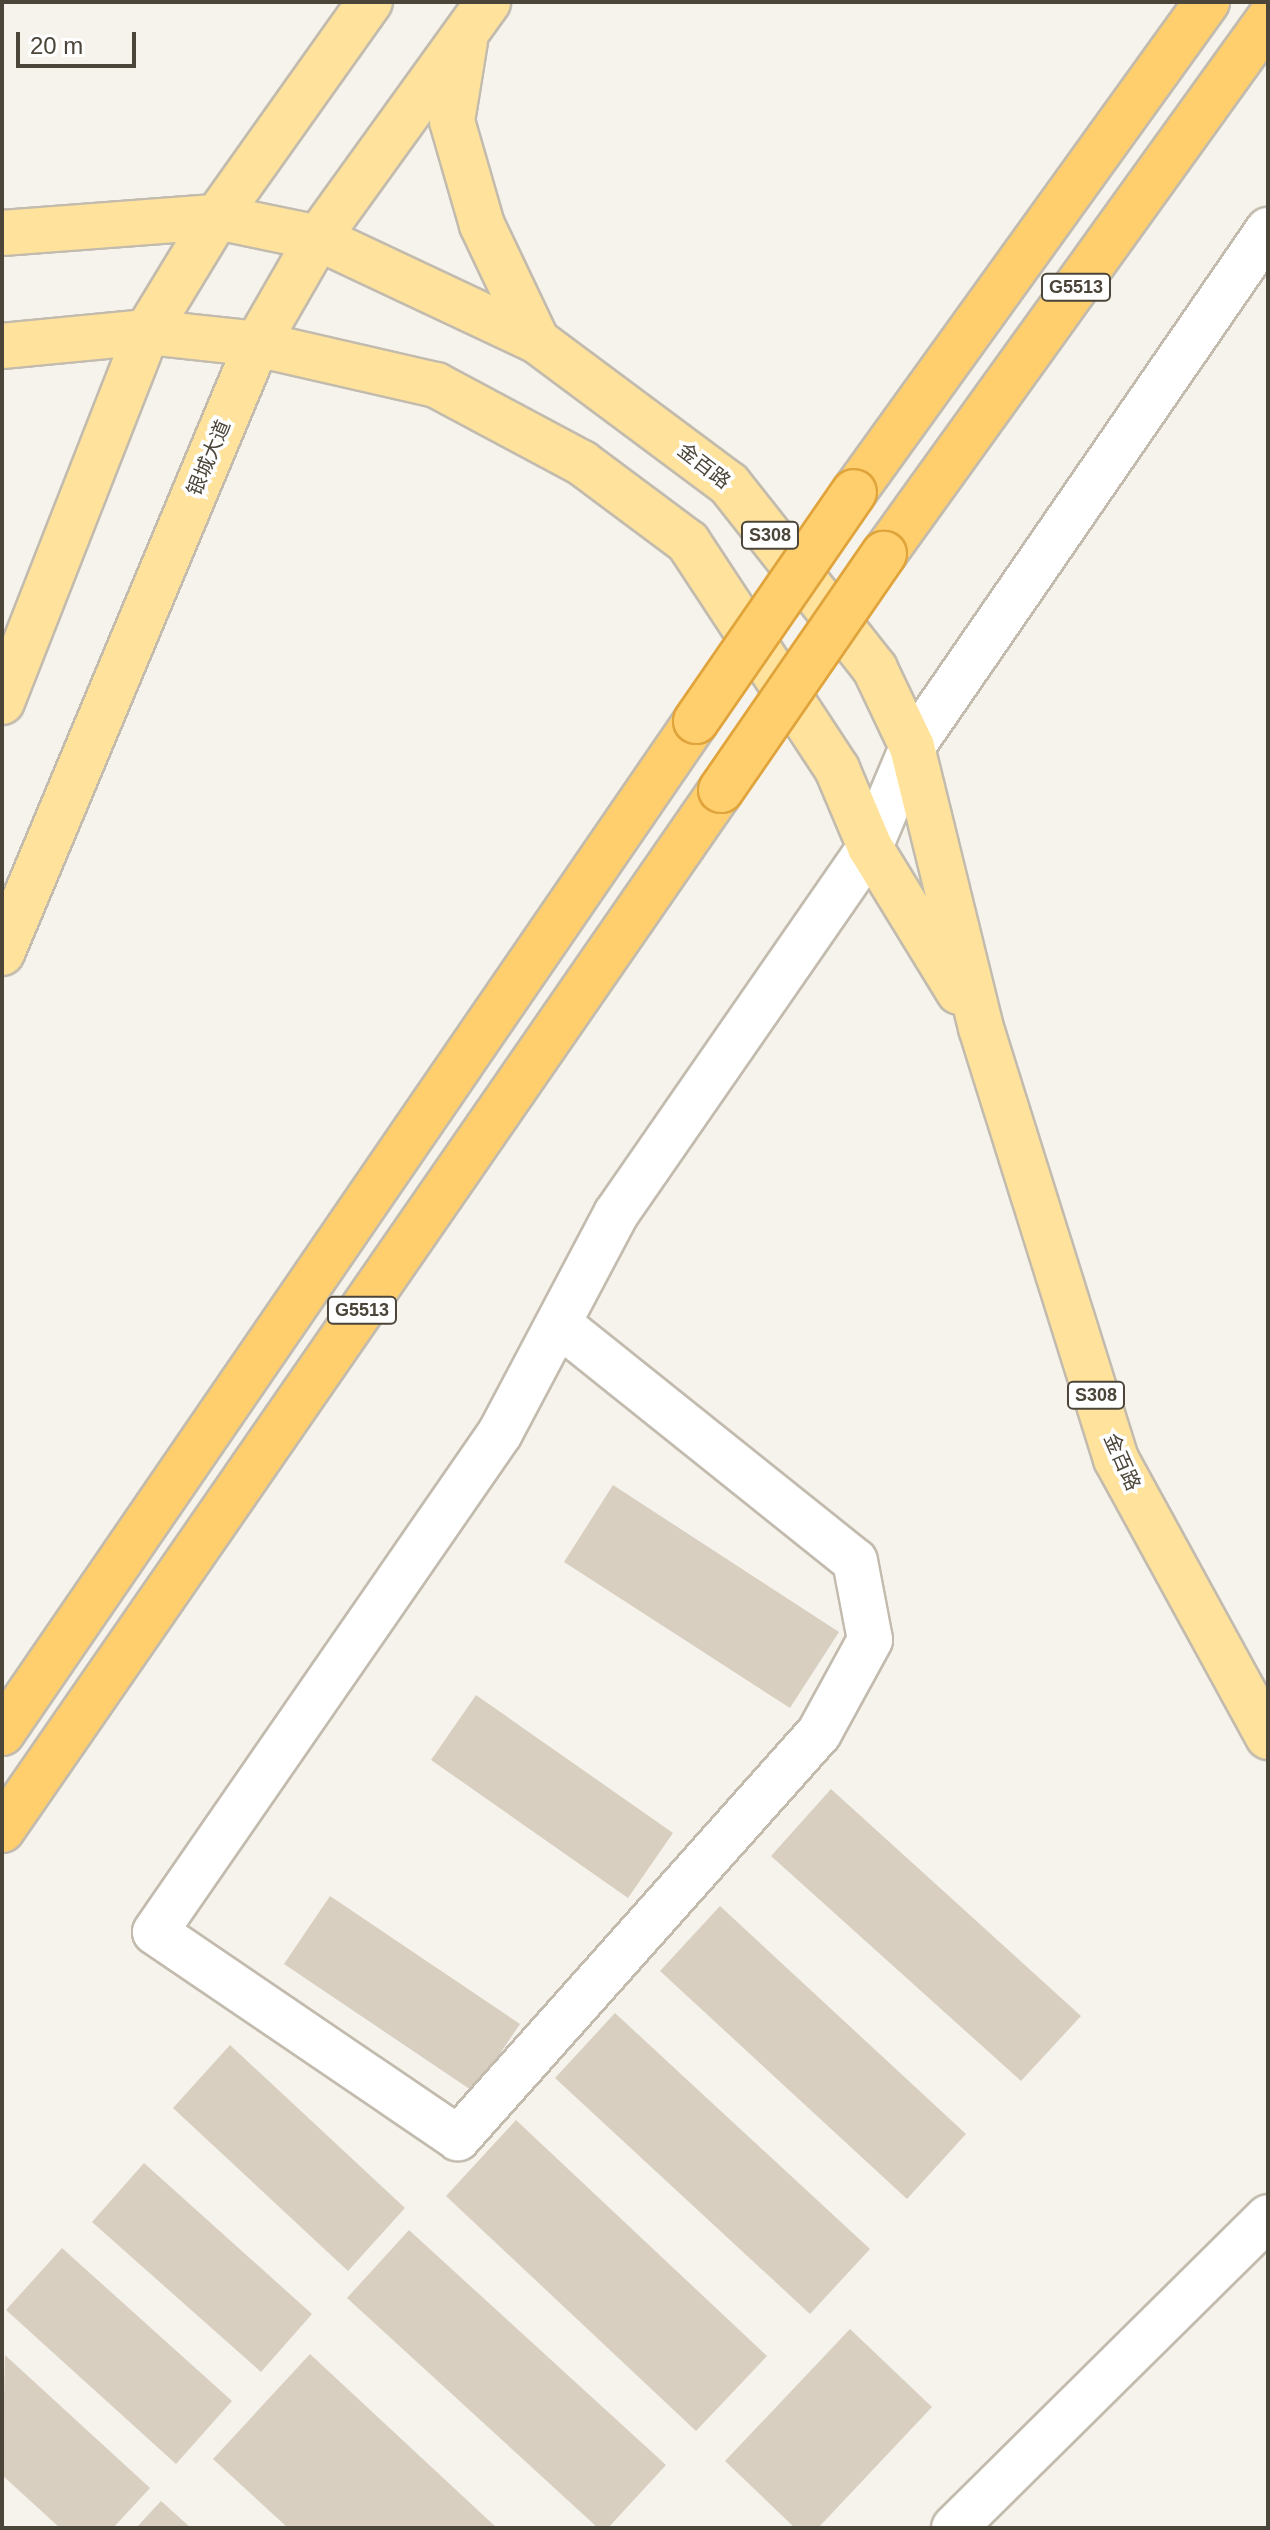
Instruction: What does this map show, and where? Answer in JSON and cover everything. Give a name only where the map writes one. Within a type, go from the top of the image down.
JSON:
[{"type":"highway","name":"G5513","points":[[2,1733],[854,492],[1207,2]]},
{"type":"highway","name":"G5513","points":[[2,1830],[884,554],[1268,20]]},
{"type":"main road","points":[[2,702],[147,332],[217,217],[370,2]]},
{"type":"main road","points":[[477,17],[452,121],[482,225],[537,341]]},
{"type":"main road","name":"银城大道","points":[[2,953],[257,344],[318,238],[477,17]]},
{"type":"main road","name":"金百路","points":[[2,233],[217,217],[318,238],[537,341],[729,484],[875,669],[912,747],[981,1028],[1116,1459],[1268,1737]]},
{"type":"main road","name":"金百路","points":[[2,346],[147,332],[257,344],[436,385],[582,463],[688,542],[837,769],[870,847],[981,1028]]},
{"type":"street","points":[[559,1324],[855,1561],[870,1640],[819,1733],[458,2138],[155,1932],[500,1433],[616,1214],[870,847],[912,747],[1268,230]]},
{"type":"street","points":[[954,2528],[1268,2217]]},
{"type":"building","points":[[613,1485],[839,1632],[790,1708],[564,1562]]},
{"type":"building","points":[[476,1695],[673,1833],[628,1898],[431,1760]]},
{"type":"building","points":[[831,1789],[1081,2016],[1021,2081],[771,1856]]},
{"type":"building","points":[[330,1896],[520,2024],[474,2092],[284,1964]]},
{"type":"building","points":[[720,1906],[966,2134],[907,2199],[660,1971]]},
{"type":"building","points":[[615,2013],[870,2249],[810,2314],[555,2078]]},
{"type":"building","points":[[230,2045],[405,2208],[348,2271],[173,2108]]},
{"type":"building","points":[[516,2120],[767,2356],[696,2431],[446,2196]]},
{"type":"building","points":[[144,2163],[312,2314],[261,2372],[92,2222]]},
{"type":"building","points":[[409,2230],[666,2465],[608,2528],[598,2528],[347,2298]]},
{"type":"building","points":[[62,2248],[232,2401],[176,2464],[6,2310]]},
{"type":"building","points":[[850,2329],[932,2407],[818,2528],[795,2528],[725,2461]]},
{"type":"building","points":[[310,2354],[497,2528],[288,2528],[213,2459]]},
{"type":"building","points":[[5,2355],[150,2488],[113,2528],[60,2528],[2,2475]]},
{"type":"building","points":[[161,2501],[191,2528],[136,2528]]}]
